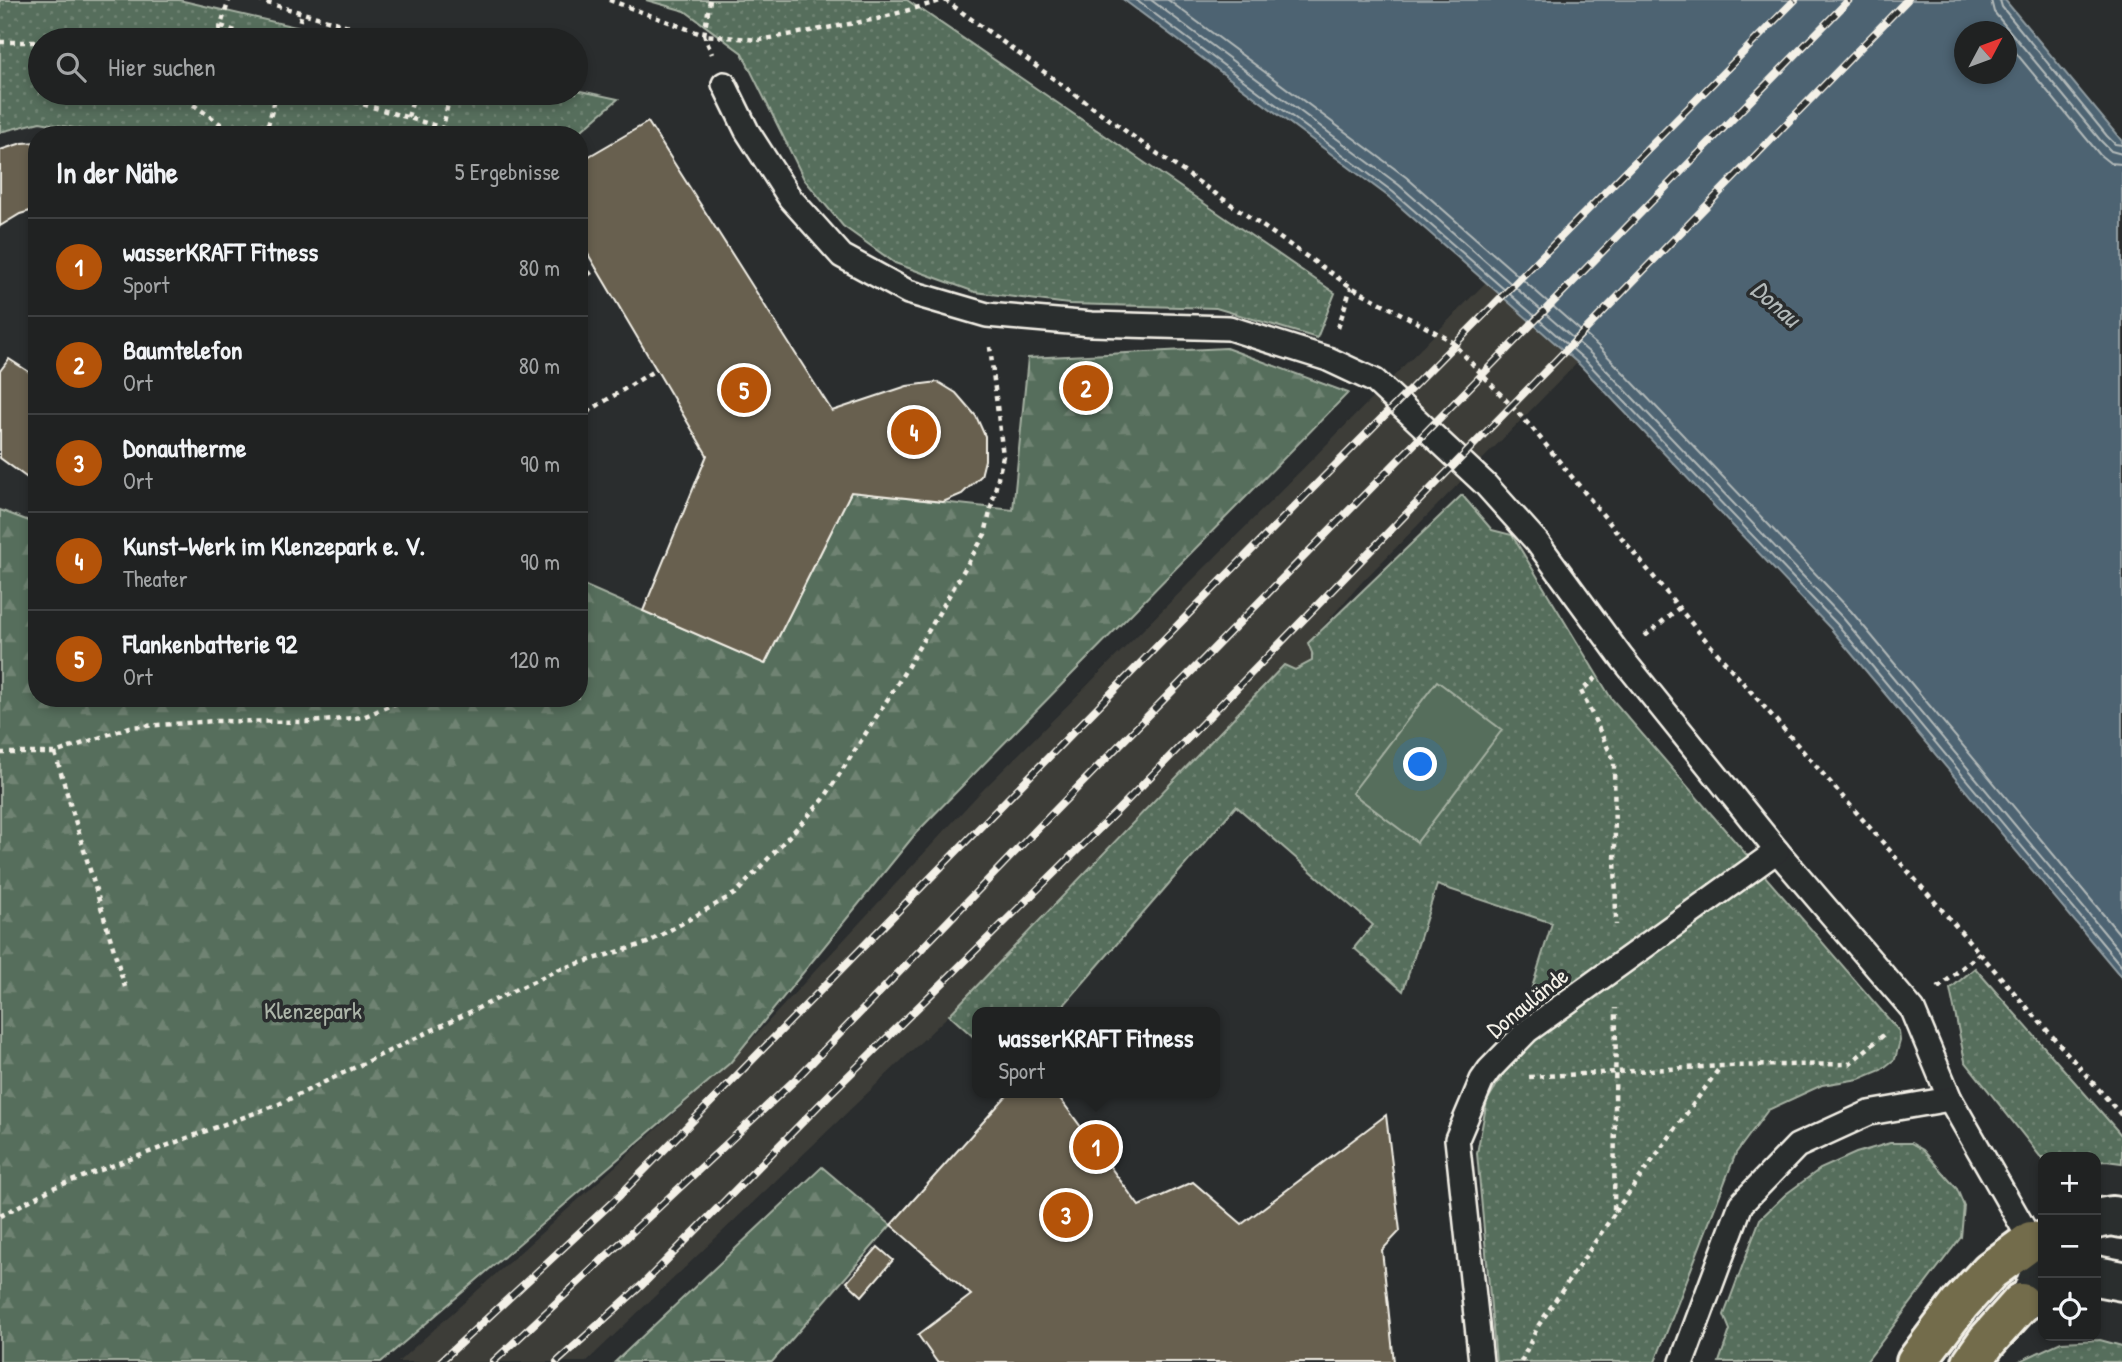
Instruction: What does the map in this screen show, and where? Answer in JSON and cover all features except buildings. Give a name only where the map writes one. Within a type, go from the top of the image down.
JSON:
[{"type":"main road","points":[[1916,1362],[1990,1270],[2038,1243]]},
{"type":"main road","points":[[1972,1362],[1987,1341],[2032,1297]]},
{"type":"street","points":[[2101,1218],[2122,1218]]},
{"type":"street","points":[[2101,1277],[2122,1281]]},
{"type":"lane","points":[[724,84],[747,131],[790,198],[842,256],[908,292],[987,315],[1081,323],[1229,328],[1328,359],[1375,381],[1485,484],[1537,542],[1620,657],[1777,850],[1913,1010],[1950,1099],[2038,1240]]},
{"type":"lane","name":"Donaulände","points":[[1481,1362],[1457,1139],[1482,1080],[1527,1031],[1777,850]]},
{"type":"lane","points":[[1682,1362],[1741,1204],[1797,1146],[1869,1113],[1950,1099]]},
{"type":"lane","points":[[2032,1297],[2032,1273],[2038,1246]]},
{"type":"path","points":[[227,28],[221,26],[229,0]]},
{"type":"path","points":[[257,0],[354,28]]},
{"type":"path","points":[[609,0],[704,35],[760,40],[877,19],[944,0]]},
{"type":"path","points":[[710,0],[704,35],[724,84]]},
{"type":"path","points":[[297,28],[302,13]]},
{"type":"path","points":[[0,42],[28,42]]},
{"type":"path","points":[[194,105],[223,126]]},
{"type":"path","points":[[267,126],[273,105]]},
{"type":"path","points":[[373,105],[437,126]]},
{"type":"path","points":[[408,117],[412,105]]},
{"type":"path","points":[[443,126],[448,105]]},
{"type":"path","points":[[588,274],[597,269]]},
{"type":"path","points":[[1328,359],[1351,286]]},
{"type":"path","points":[[0,1216],[55,1187],[279,1104],[557,970],[647,943],[736,893],[822,800],[898,683],[985,534],[1003,456],[987,315]]},
{"type":"path","points":[[588,411],[657,369]]},
{"type":"path","points":[[0,753],[55,753],[130,727],[215,721],[311,722],[363,717],[387,707]]},
{"type":"path","points":[[55,753],[125,987]]},
{"type":"path","points":[[1482,1080],[1721,1066],[1849,1064],[1980,953]]},
{"type":"path","points":[[1614,1214],[1721,1066]]},
{"type":"shaded area","points":[[1763,0],[1934,0],[1362,582],[1309,642],[1312,661],[1295,670],[1284,665],[949,1015],[586,1362],[398,1362],[730,1063],[976,797]]},
{"type":"green space","points":[[0,0],[179,0],[300,28],[28,28],[28,105],[588,105],[588,93],[618,99],[586,126],[63,126],[40,122],[0,132]]},
{"type":"green space","points":[[646,0],[907,0],[1335,293],[1317,338],[1216,308],[1069,304],[975,292],[895,263],[843,226],[804,179],[742,53],[685,11]]},
{"type":"green space","name":"Klenzepark","points":[[1226,348],[1348,393],[916,833],[730,1063],[381,1362],[0,1362],[0,510],[28,521],[28,707],[588,707],[588,587],[765,664],[851,492],[1013,510],[1028,358]]},
{"type":"green space","points":[[1462,495],[1492,530],[1512,535],[1611,698],[1899,1031],[1900,1041],[1895,1059],[1881,1070],[1859,1079],[1822,1085],[1768,1110],[1736,1153],[1655,1362],[1496,1362],[1477,1153],[1487,1101],[1507,1068],[1552,923],[1437,885],[1403,991],[1354,948],[1373,925],[1236,806],[1062,1007],[972,1007],[972,1036],[949,1015],[1284,665],[1295,670],[1312,661],[1308,643]]},
{"type":"green space","points":[[1437,681],[1502,730],[1417,842],[1352,793]]},
{"type":"green space","points":[[1975,968],[2122,1136],[2122,1163],[2101,1162],[2101,1152],[2038,1154],[1965,1061],[1950,989]]},
{"type":"green space","points":[[1890,1143],[1911,1143],[1923,1150],[1957,1189],[1964,1206],[1961,1237],[1866,1362],[1719,1362],[1730,1330],[1724,1315],[1760,1219],[1786,1194],[1820,1169],[1856,1153]]},
{"type":"green space","points":[[822,1167],[891,1225],[772,1362],[615,1362]]},
{"type":"green space","points":[[2101,1340],[2122,1346],[2122,1362],[2018,1362],[2061,1342]]},
{"type":"water","name":"Donau","points":[[1124,0],[2005,0],[2122,141],[2122,978],[1831,629],[1580,365],[1389,197]]},
{"type":"railway","points":[[440,1362],[620,1195],[1795,0]]},
{"type":"railway","points":[[493,1362],[797,1078],[1849,0]]},
{"type":"railway","points":[[557,1362],[642,1285],[830,1094],[1115,813],[1907,0]]},
{"type":"place","name":"Baumtelefon","points":[[1086,388]]},
{"type":"place","name":"Flankenbatterie 92","points":[[744,390]]},
{"type":"place","name":"Kunst-Werk im Klenzepark e. V.","points":[[914,432]]},
{"type":"place","name":"wasserKRAFT Fitness","points":[[1096,1147]]},
{"type":"place","name":"Donautherme","points":[[1066,1215]]}]
